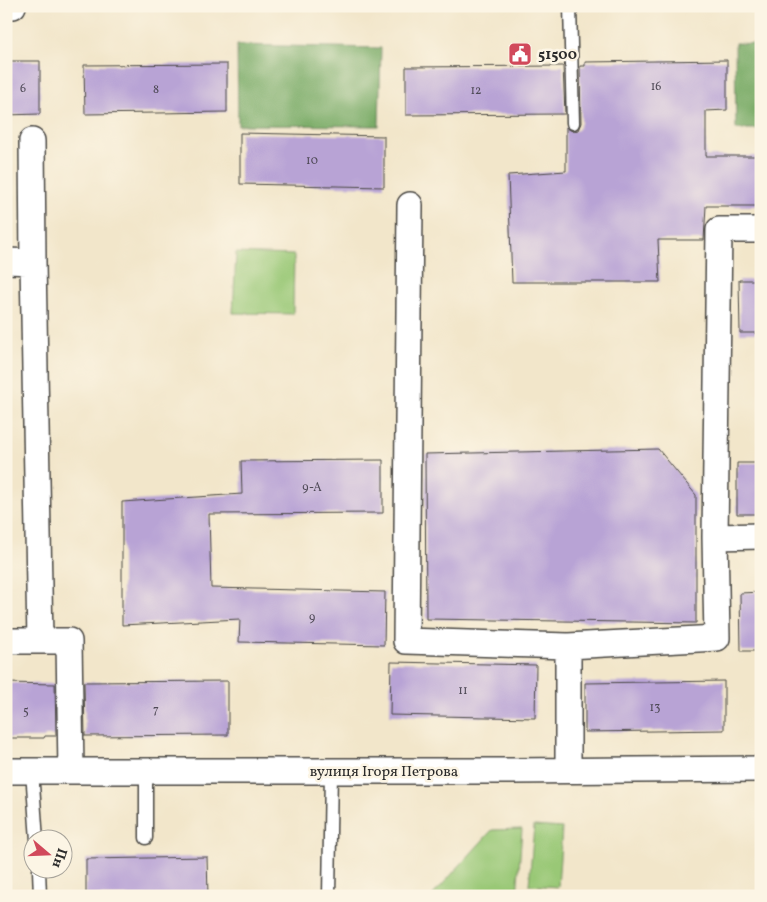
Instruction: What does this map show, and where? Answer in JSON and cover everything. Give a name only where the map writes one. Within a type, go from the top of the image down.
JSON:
[{"type":"street","points":[[6,6],[13,6]]},
{"type":"street","points":[[32,141],[40,642]]},
{"type":"street","points":[[410,205],[406,641],[568,646],[717,638],[715,537],[719,230],[761,230]]},
{"type":"street","points":[[6,262],[33,262]]},
{"type":"street","points":[[715,537],[761,536]]},
{"type":"street","points":[[6,641],[70,641],[71,771]]},
{"type":"street","points":[[568,646],[568,770]]},
{"type":"street","name":"вулиця Ігоря Петрова","points":[[6,771],[761,769]]},
{"type":"lane","points":[[570,6],[573,123]]},
{"type":"lane","points":[[32,771],[35,830]]},
{"type":"lane","points":[[146,771],[146,838]]},
{"type":"lane","points":[[329,896],[331,771]]},
{"type":"lane","points":[[39,880],[40,896]]},
{"type":"green space","points":[[735,43],[761,44],[761,129],[736,129]]},
{"type":"green space","points":[[237,45],[381,48],[379,126],[238,125]]},
{"type":"green space","points":[[236,253],[294,255],[293,314],[233,313]]},
{"type":"green space","points":[[534,826],[562,828],[558,887],[529,885]]},
{"type":"green space","points":[[522,829],[517,896],[432,896],[492,830]]},
{"type":"building","points":[[727,60],[727,110],[706,111],[706,156],[761,156],[761,206],[706,206],[704,240],[658,240],[660,282],[512,282],[508,175],[566,171],[566,127],[574,131],[578,130],[581,123],[580,66],[585,66],[585,62]]},
{"type":"building","points":[[6,61],[40,61],[40,114],[6,115]]},
{"type":"building","points":[[227,64],[227,112],[85,114],[84,65]]},
{"type":"building","points":[[563,66],[565,114],[406,115],[406,67]]},
{"type":"building","points":[[240,133],[384,136],[384,187],[240,184]]},
{"type":"building","points":[[739,280],[761,280],[761,333],[740,333]]},
{"type":"building","points":[[658,449],[696,495],[696,623],[426,619],[425,454]]},
{"type":"building","points":[[383,460],[383,513],[209,514],[211,588],[385,592],[384,645],[239,642],[240,619],[122,625],[122,502],[242,494],[241,461]]},
{"type":"building","points":[[737,463],[761,463],[761,514],[737,514]]},
{"type":"building","points":[[761,592],[761,651],[741,651],[740,593]]},
{"type":"building","points":[[391,662],[536,665],[535,718],[390,715]]},
{"type":"building","points":[[228,681],[228,735],[85,736],[84,682]]},
{"type":"building","points":[[724,681],[724,730],[585,732],[585,683]]},
{"type":"building","points":[[6,683],[55,684],[56,736],[45,736],[44,738],[6,738]]},
{"type":"building","points":[[207,857],[208,896],[86,896],[86,859]]},
{"type":"place","name":"51500","points":[[520,54]]}]
